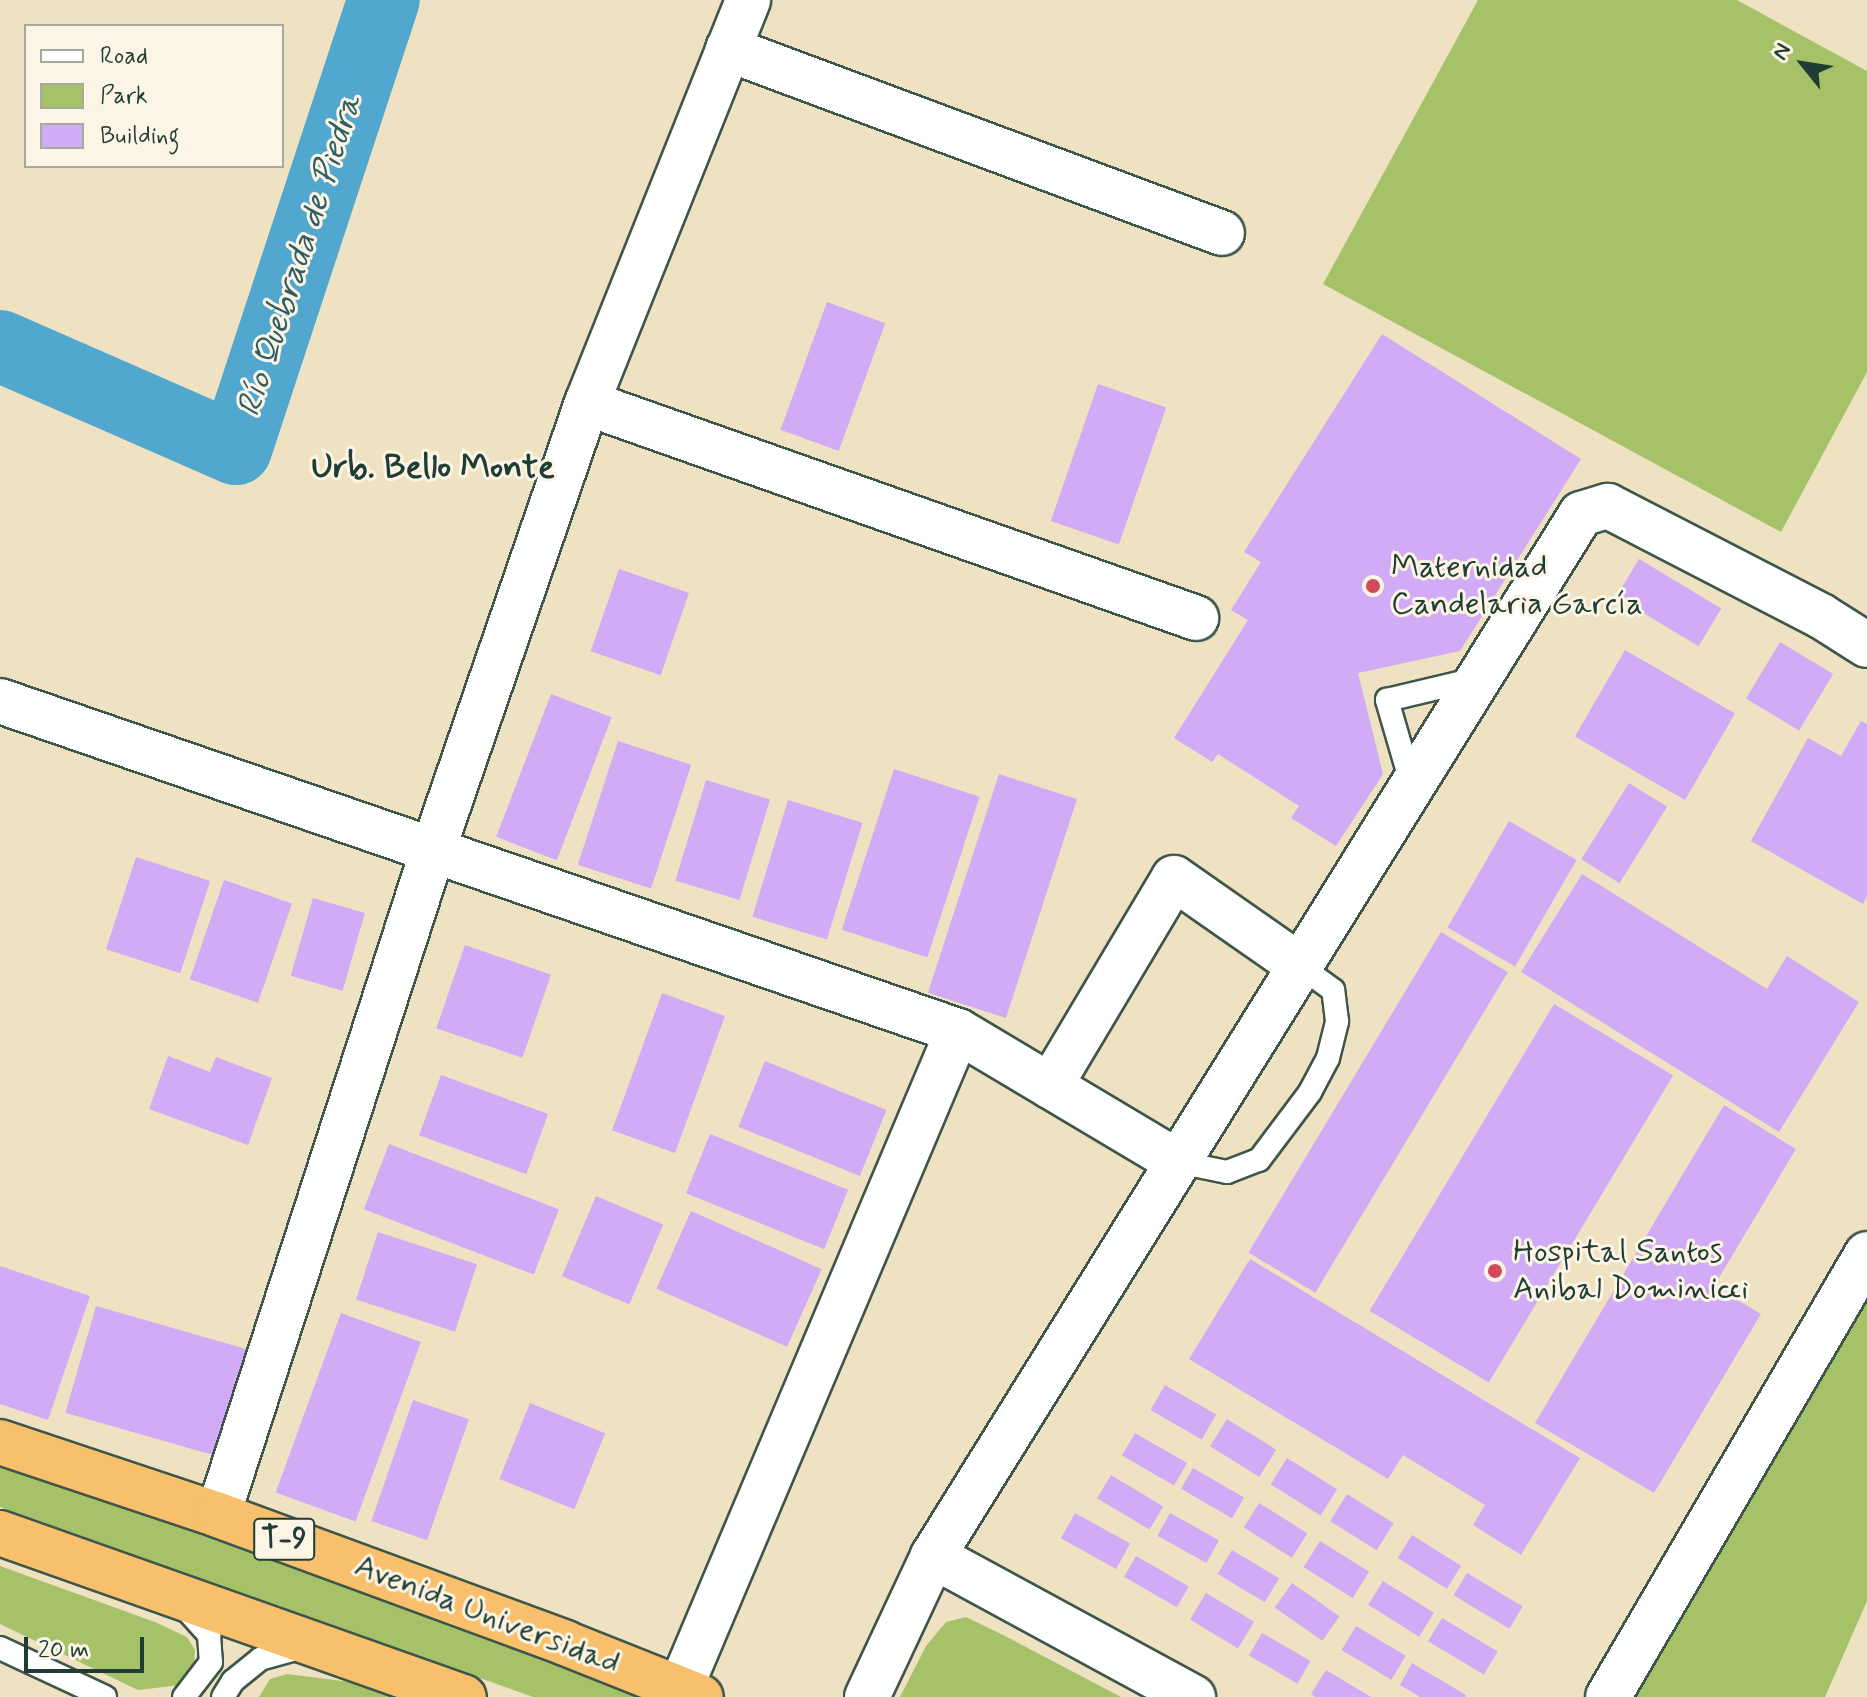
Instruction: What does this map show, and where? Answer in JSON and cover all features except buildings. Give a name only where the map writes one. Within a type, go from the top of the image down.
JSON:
[{"type":"highway","name":"Avenida Universidad","points":[[0,1442],[218,1515],[690,1693]]},
{"type":"highway","points":[[0,1533],[464,1697]]},
{"type":"street","points":[[218,1515],[433,850],[587,403],[748,0]]},
{"type":"street","points":[[728,49],[1222,233]]},
{"type":"street","points":[[587,403],[1196,618]]},
{"type":"street","points":[[867,1697],[933,1556],[1581,514],[1608,506],[1821,616],[1867,645]]},
{"type":"street","points":[[0,701],[958,1031],[1178,1162]]},
{"type":"street","points":[[1050,1086],[1174,878],[1300,966]]},
{"type":"street","points":[[690,1693],[958,1031]]},
{"type":"street","points":[[1608,1697],[1867,1254]]},
{"type":"street","points":[[933,1556],[1193,1697]]},
{"type":"lane","points":[[1412,786],[1387,700],[1477,679]]},
{"type":"lane","points":[[1178,1162],[1227,1172],[1259,1160],[1310,1092],[1328,1058],[1337,1021],[1333,990],[1300,966]]},
{"type":"lane","points":[[173,1594],[209,1635],[211,1662],[184,1697]]},
{"type":"lane","points":[[223,1697],[233,1681],[260,1659],[298,1646],[336,1652]]},
{"type":"lane","points":[[0,1648],[105,1697]]},
{"type":"green space","points":[[1478,0],[1737,0],[1867,71],[1867,372],[1781,532],[1323,284]]},
{"type":"green space","points":[[1867,1273],[1867,1601],[1825,1697],[1611,1697]]},
{"type":"green space","points":[[0,1463],[361,1586],[642,1697],[533,1697],[0,1507]]},
{"type":"green space","points":[[0,1566],[155,1622],[187,1637],[195,1650],[194,1666],[181,1685],[138,1690],[0,1624]]},
{"type":"green space","points":[[966,1617],[1121,1697],[900,1697],[926,1646],[946,1622]]},
{"type":"green space","points":[[287,1674],[373,1685],[409,1697],[259,1697],[270,1679]]},
{"type":"waterway","name":"Río Quebrada de Piedra","points":[[0,346],[236,449],[384,0]]},
{"type":"place","name":"Maternidad Candelaria García","points":[[1373,586]]},
{"type":"place","name":"Hospital Santos Anibal Dominicci","points":[[1495,1271]]},
{"type":"district","name":"Urb. Bello Monte","points":[[433,468]]}]
